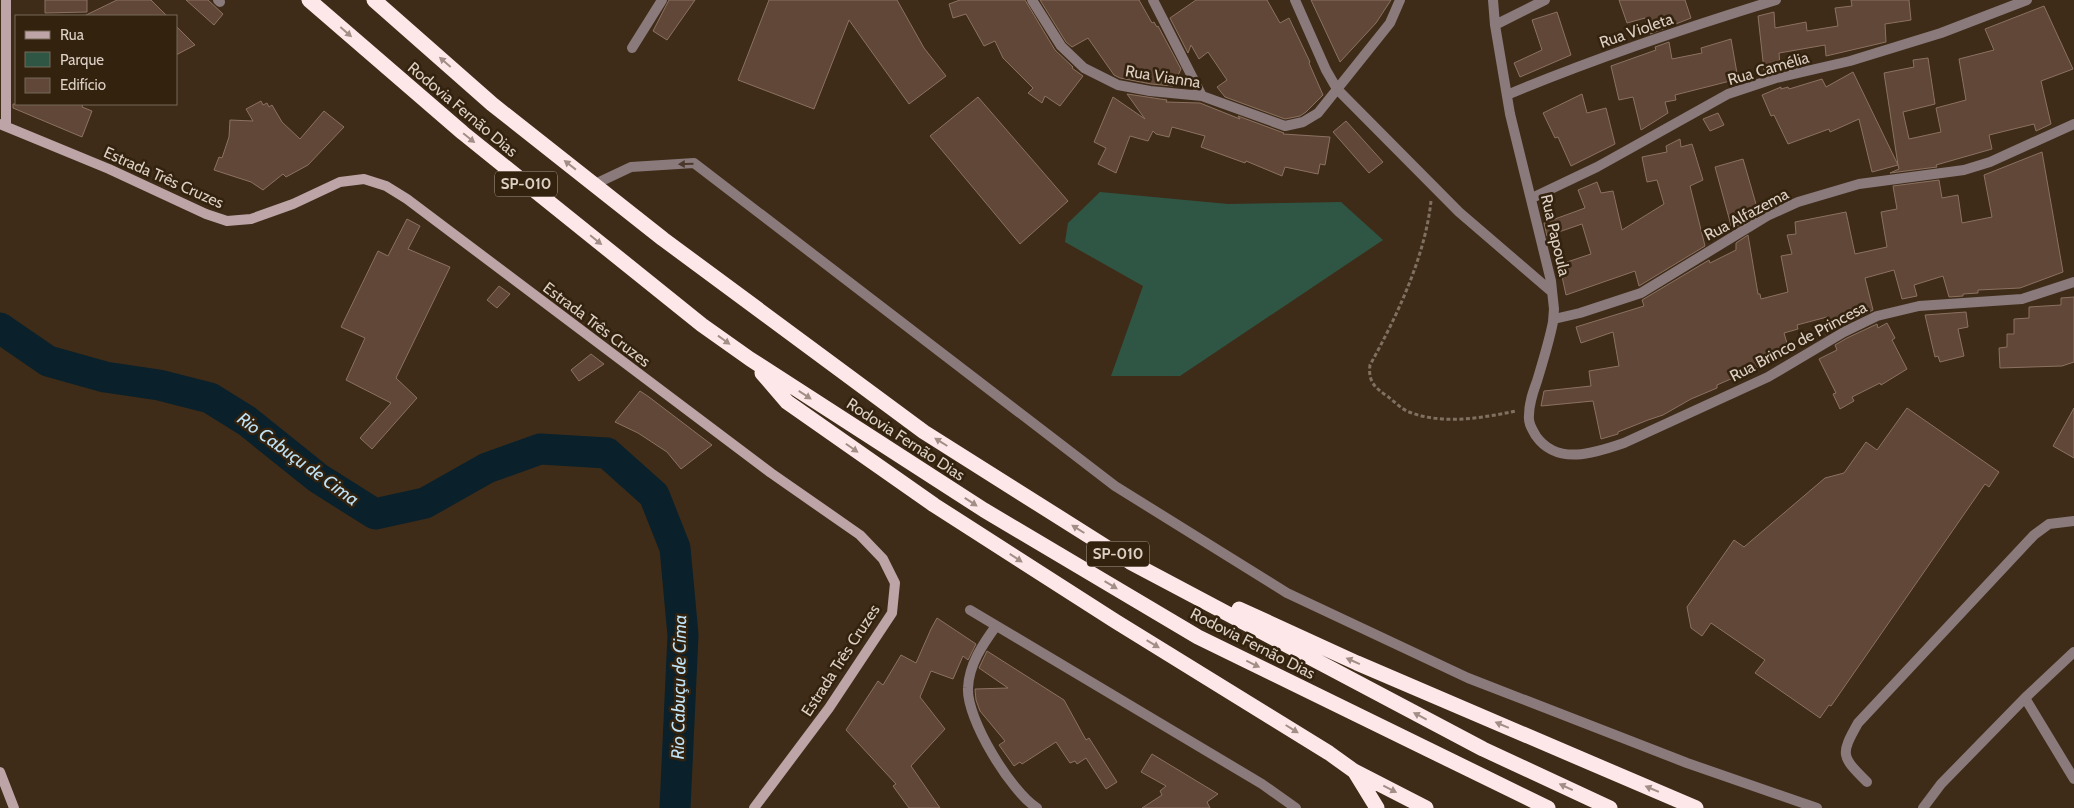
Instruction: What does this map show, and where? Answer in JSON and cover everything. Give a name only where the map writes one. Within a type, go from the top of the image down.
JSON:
[{"type":"highway","name":"Rodovia Fernão Dias","points":[[309,0],[470,140],[702,325],[750,359],[984,510],[1198,637],[1548,808]]},
{"type":"highway","name":"Rodovia Fernão Dias","points":[[374,0],[492,104],[670,245],[924,432],[1117,553],[1483,749],[1610,808]]},
{"type":"highway","points":[[750,359],[788,402],[919,495],[1115,621],[1329,752],[1354,770],[1426,808]]},
{"type":"highway","points":[[1117,553],[1356,662],[1696,808]]},
{"type":"highway","points":[[1354,770],[1371,804]]},
{"type":"main road","points":[[3,125],[6,0]]},
{"type":"main road","name":"Estrada Três Cruzes","points":[[3,125],[109,169],[206,214],[227,221],[251,219],[293,204],[340,182],[364,179],[386,186],[414,204],[771,473],[860,535],[883,559],[895,584],[892,613],[829,708],[754,808]]},
{"type":"main road","points":[[0,772],[14,808]]},
{"type":"street","points":[[632,48],[662,0]]},
{"type":"street","name":"Rua Vianna","points":[[1032,0],[1061,46],[1084,68],[1118,85],[1150,91],[1202,96],[1285,126],[1303,122],[1318,113],[1390,23],[1400,0]]},
{"type":"street","points":[[1153,0],[1202,96]]},
{"type":"street","points":[[1295,0],[1326,70],[1337,89],[1460,212],[1552,292]]},
{"type":"street","name":"Rua Papoula","points":[[1493,0],[1495,25],[1507,95],[1546,254],[1552,292],[1554,319],[1528,417],[1532,430],[1546,447]]},
{"type":"street","points":[[1495,25],[1545,0]]},
{"type":"street","name":"Rua Violeta","points":[[1507,95],[1556,74],[1776,0]]},
{"type":"street","name":"Rua Camélia","points":[[1532,198],[1597,167],[1728,94],[1776,78],[1850,61],[1941,33],[2027,0]]},
{"type":"street","name":"Rua Alfazema","points":[[1554,319],[1580,313],[1641,293],[1767,216],[1798,202],[1858,184],[1964,170],[1990,162],[2074,124]]},
{"type":"street","points":[[595,184],[631,167],[694,163],[1115,486],[1287,593],[1468,678],[1687,763],[1817,808]]},
{"type":"street","name":"Rua Brinco de Princesa","points":[[1546,447],[1564,454],[1577,454],[1607,449],[1624,443],[1768,377],[1844,332],[1877,316],[1919,306],[2022,299],[2074,282]]},
{"type":"street","points":[[1867,782],[1852,767],[1846,756],[1845,746],[1858,723],[2034,535],[2049,524],[2074,521]]},
{"type":"street","points":[[970,610],[1262,784],[1296,808]]},
{"type":"street","points":[[996,626],[980,648],[970,672],[968,689],[970,706],[981,733],[1015,789],[1037,808]]},
{"type":"street","points":[[1923,808],[1941,784],[2025,698],[2074,652]]},
{"type":"street","points":[[2025,698],[2074,779]]},
{"type":"path","points":[[1432,183],[1428,225],[1403,299],[1370,365],[1369,376],[1377,389],[1407,412],[1430,418],[1479,419],[1529,408]]},
{"type":"green space","points":[[1100,192],[1228,204],[1341,202],[1383,240],[1180,376],[1111,376],[1143,286],[1065,242],[1068,223]]},
{"type":"building","points":[[45,0],[87,0],[87,12],[45,13]]},
{"type":"building","points":[[117,0],[151,0],[166,15],[86,15]]},
{"type":"building","points":[[186,0],[208,0],[223,14],[214,25]]},
{"type":"building","points":[[669,0],[695,0],[667,40],[653,31]]},
{"type":"building","points":[[769,0],[897,0],[924,48],[946,76],[909,104],[849,20],[814,109],[738,80]]},
{"type":"building","points":[[960,0],[1025,0],[1055,50],[1072,68],[1083,76],[1060,106],[1045,96],[1042,103],[1028,93],[1033,88],[1003,58],[995,41],[984,46],[966,14],[953,18],[949,4]]},
{"type":"building","points":[[1040,0],[1139,0],[1152,23],[1154,22],[1158,26],[1181,69],[1173,86],[1151,84],[1114,75],[1088,38],[1072,47],[1066,42]]},
{"type":"building","points":[[1196,0],[1267,0],[1280,23],[1289,18],[1323,95],[1300,116],[1285,119],[1225,97],[1217,87],[1227,80],[1208,52],[1199,59],[1191,45],[1188,53],[1170,18]]},
{"type":"building","points":[[1311,0],[1391,0],[1376,23],[1340,62]]},
{"type":"building","points":[[1619,0],[1685,0],[1691,18],[1650,34],[1645,18],[1627,23]]},
{"type":"building","points":[[1851,0],[1909,0],[1911,20],[1885,24],[1886,42],[1826,56],[1825,45],[1779,53],[1780,66],[1764,70],[1758,16],[1774,12],[1775,28],[1806,22],[1807,31],[1838,26],[1835,8],[1852,6]]},
{"type":"building","points":[[2044,6],[2073,69],[2041,81],[2051,124],[2036,131],[2034,124],[1989,135],[1992,149],[1936,165],[1937,167],[1890,173],[1899,169],[1884,73],[1914,67],[1913,60],[1928,58],[1935,104],[1903,112],[1909,139],[1941,132],[1936,108],[1966,100],[1959,59],[1994,50],[1985,29]]},
{"type":"building","points":[[1557,12],[1571,55],[1520,77],[1514,63],[1542,50],[1532,20]]},
{"type":"building","points":[[178,28],[195,45],[178,54]]},
{"type":"building","points":[[1731,39],[1738,79],[1675,95],[1676,100],[1665,102],[1668,113],[1641,130],[1633,97],[1619,100],[1611,66],[1656,50],[1655,47],[1669,42],[1672,59],[1702,53],[1701,48]]},
{"type":"building","points":[[1853,72],[1898,165],[1872,172],[1859,119],[1830,132],[1829,129],[1788,144],[1774,115],[1771,116],[1762,95],[1781,87],[1781,89],[1788,87],[1789,89],[1822,79],[1826,87]]},
{"type":"building","points":[[1127,94],[1167,100],[1166,102],[1200,103],[1283,134],[1330,137],[1325,165],[1320,164],[1318,174],[1285,167],[1282,176],[1246,161],[1245,163],[1201,147],[1205,136],[1172,127],[1169,137],[1156,134],[1153,131],[1148,141],[1130,136],[1116,173],[1098,164],[1106,148],[1094,142],[1113,97],[1145,119]]},
{"type":"building","points":[[1582,94],[1587,113],[1606,108],[1615,144],[1571,166],[1558,137],[1555,138],[1543,113]]},
{"type":"building","points":[[978,97],[1068,201],[1020,244],[930,136]]},
{"type":"building","points":[[261,101],[263,105],[267,103],[269,107],[272,105],[282,122],[300,139],[324,111],[344,127],[308,165],[286,177],[283,174],[263,190],[251,182],[214,170],[219,157],[222,158],[229,137],[230,120],[253,121],[246,109]]},
{"type":"building","points":[[13,104],[83,105],[82,107],[92,111],[82,137],[13,108]]},
{"type":"building","points":[[1718,113],[1724,125],[1710,131],[1703,119]]},
{"type":"building","points":[[1346,121],[1383,162],[1369,173],[1333,132]]},
{"type":"building","points":[[1680,139],[1681,147],[1692,144],[1703,180],[1690,186],[1705,246],[1639,286],[1635,271],[1566,295],[1560,267],[1568,265],[1567,262],[1591,254],[1582,224],[1547,236],[1544,223],[1585,208],[1578,190],[1597,182],[1601,193],[1613,191],[1622,230],[1664,204],[1657,180],[1647,182],[1642,157],[1667,152],[1666,146]]},
{"type":"building","points":[[2042,152],[2063,272],[2020,288],[1978,290],[1978,293],[1949,297],[1943,276],[1914,285],[1917,296],[1902,299],[1894,270],[1865,278],[1873,310],[1831,331],[1827,317],[1797,325],[1798,329],[1784,333],[1789,350],[1778,356],[1779,358],[1717,385],[1717,388],[1691,399],[1663,415],[1601,439],[1593,401],[1541,406],[1544,391],[1591,386],[1589,371],[1619,366],[1613,332],[1581,343],[1576,327],[1644,306],[1642,300],[1709,260],[1710,263],[1736,250],[1736,243],[1748,235],[1758,294],[1760,294],[1761,299],[1788,292],[1781,256],[1792,254],[1787,235],[1796,234],[1795,222],[1846,212],[1855,254],[1887,247],[1881,212],[1897,209],[1893,186],[1939,180],[1942,198],[1958,195],[1962,223],[1992,217],[1984,175]]},
{"type":"building","points":[[1743,159],[1758,211],[1732,229],[1715,167]]},
{"type":"building","points":[[407,219],[420,226],[408,249],[450,267],[396,378],[417,398],[372,449],[360,438],[391,403],[346,380],[365,338],[341,327],[378,251],[388,256]]},
{"type":"building","points":[[499,286],[510,294],[497,308],[487,300]]},
{"type":"building","points":[[2074,297],[2074,362],[2062,366],[2000,368],[1999,348],[2007,347],[2007,334],[2014,334],[2014,319],[2029,318],[2029,307],[2061,305],[2061,298]]},
{"type":"building","points":[[1966,312],[1968,327],[1958,329],[1964,356],[1940,362],[1938,356],[1935,357],[1925,315]]},
{"type":"building","points":[[1887,323],[1895,338],[1892,340],[1907,369],[1881,385],[1880,383],[1852,397],[1854,401],[1840,409],[1833,394],[1836,393],[1819,359],[1837,350],[1835,345],[1847,338],[1877,324],[1878,328]]},
{"type":"building","points":[[591,354],[604,364],[579,381],[571,370]]},
{"type":"building","points":[[640,391],[712,445],[681,469],[667,452],[638,433],[615,422]]},
{"type":"building","points":[[1907,408],[1999,472],[1989,487],[1985,484],[1831,706],[1829,705],[1820,718],[1755,673],[1765,660],[1711,623],[1702,636],[1691,628],[1687,607],[1734,540],[1744,547],[1825,478],[1844,473],[1866,442],[1877,450]]},
{"type":"building","points":[[2074,408],[2074,458],[2053,446]]},
{"type":"building","points":[[937,618],[976,644],[968,660],[963,656],[953,679],[931,671],[920,697],[945,729],[911,766],[940,808],[909,808],[893,786],[896,784],[846,730],[878,681],[883,685],[901,655],[916,663]]},
{"type":"building","points":[[987,651],[1064,700],[1086,740],[1089,738],[1117,782],[1106,789],[1086,758],[1077,764],[1075,761],[1070,763],[1056,742],[1022,764],[1020,762],[1014,766],[999,745],[1005,741],[980,711],[976,700],[975,689],[1008,688],[979,668]]},
{"type":"building","points":[[1152,754],[1218,794],[1207,802],[1210,808],[1142,808],[1162,795],[1160,791],[1166,786],[1141,772]]},
{"type":"waterway","name":"Rio Cabuçu de Cima","points":[[0,328],[48,361],[105,377],[159,385],[210,398],[247,421],[318,478],[375,514],[425,503],[487,468],[540,449],[607,453],[654,495],[675,548],[683,635],[675,808]]}]
